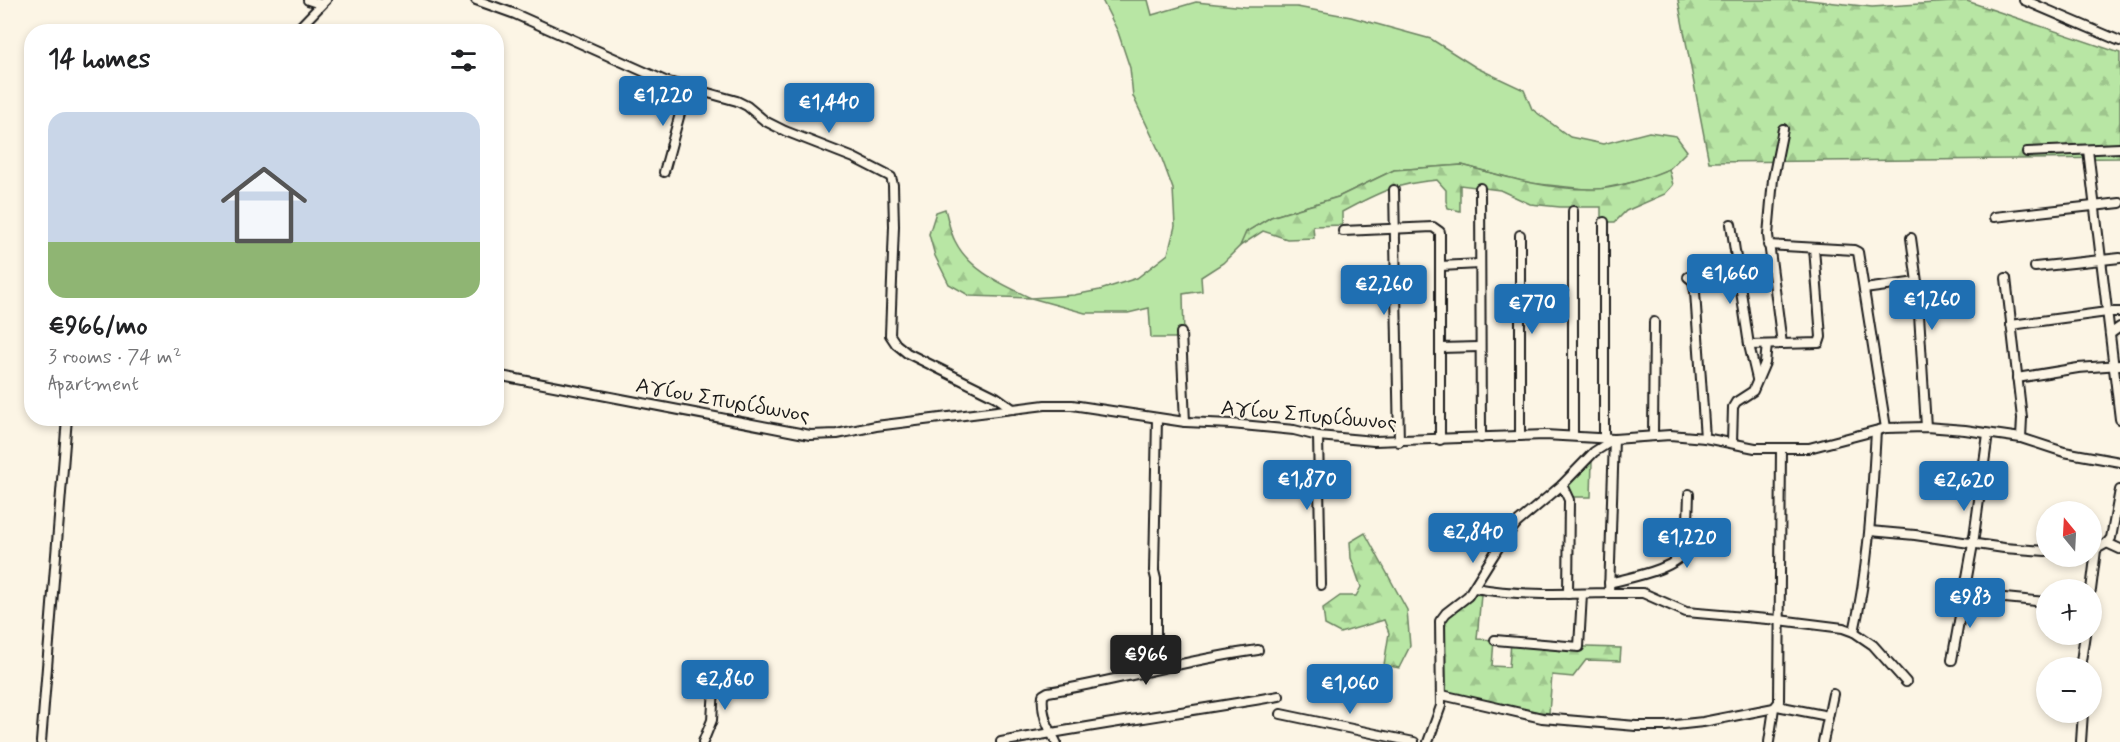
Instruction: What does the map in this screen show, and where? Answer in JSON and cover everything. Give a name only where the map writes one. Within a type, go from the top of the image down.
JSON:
[{"type":"street","points":[[308,0],[323,2]]},
{"type":"street","points":[[476,0],[515,14],[665,81],[737,101],[765,121],[785,131],[854,158],[891,177],[894,226],[890,335],[896,344],[913,356],[996,397],[1013,410]]},
{"type":"street","points":[[2024,0],[2120,41]]},
{"type":"street","points":[[302,24],[323,2]]},
{"type":"street","points":[[664,172],[687,88]]},
{"type":"street","points":[[1782,344],[1768,245],[1773,179],[1783,129]]},
{"type":"street","points":[[2027,152],[2120,148]]},
{"type":"street","points":[[2088,150],[2107,312],[2117,365],[2120,419]]},
{"type":"street","points":[[1480,188],[1481,438]]},
{"type":"street","points":[[1394,190],[1399,442]]},
{"type":"street","points":[[1994,217],[2120,203]]},
{"type":"street","points":[[1573,211],[1573,436]]},
{"type":"street","points":[[1604,222],[1604,438]]},
{"type":"street","points":[[1731,224],[1749,345],[1757,379]]},
{"type":"street","points":[[1343,231],[1433,227],[1440,232],[1440,440]]},
{"type":"street","points":[[1520,235],[1520,436]]},
{"type":"street","points":[[1911,238],[1917,282],[1926,427]]},
{"type":"street","points":[[1768,245],[1857,252],[1886,428]]},
{"type":"street","points":[[1749,345],[1819,343],[1821,337],[1814,248]]},
{"type":"street","points":[[2035,267],[2120,258]]},
{"type":"street","points":[[1440,266],[1480,264]]},
{"type":"street","points":[[1688,277],[1693,281],[1695,292],[1705,438]]},
{"type":"street","points":[[2006,278],[2022,418],[2021,438]]},
{"type":"street","points":[[1864,289],[1917,282]]},
{"type":"street","points":[[1357,285],[1411,283]]},
{"type":"street","points":[[2011,326],[2120,312]]},
{"type":"street","points":[[1653,435],[1654,322]]},
{"type":"street","points":[[2110,334],[2120,327]]},
{"type":"street","points":[[1181,333],[1185,422]]},
{"type":"street","points":[[1732,443],[1733,407],[1736,402],[1754,391],[1765,363],[1767,345]]},
{"type":"street","points":[[1440,348],[1479,347]]},
{"type":"street","points":[[2017,378],[2078,368],[2117,365]]},
{"type":"street","name":"Αγίου Σπυρίδωνος","points":[[504,377],[810,435],[837,434],[876,426],[1045,405],[1072,405],[1185,422],[1294,430],[1348,440],[1399,442],[1520,436],[1614,439],[1653,435],[1705,438],[1755,448],[1809,448],[1886,428],[1926,427],[2021,438],[2064,452],[2120,462]]},
{"type":"street","points":[[1156,643],[1154,571],[1157,418]]},
{"type":"street","points":[[41,742],[66,426]]},
{"type":"street","points":[[1854,632],[1863,591],[1870,531],[1876,431]]},
{"type":"street","points":[[1952,660],[1973,544],[1988,434]]},
{"type":"street","points":[[1318,436],[1321,585]]},
{"type":"street","points":[[1594,438],[1594,452]]},
{"type":"street","points":[[1428,742],[1441,706],[1440,621],[1446,613],[1468,596],[1503,540],[1517,523],[1562,485],[1594,452],[1614,439]]},
{"type":"street","points":[[1609,593],[1614,439]]},
{"type":"street","points":[[1770,742],[1776,707],[1779,702],[1781,448]]},
{"type":"street","points":[[1562,485],[1569,500],[1568,594]]},
{"type":"street","points":[[2102,546],[2107,543],[2113,529],[2120,490]]},
{"type":"street","points":[[1609,583],[1652,571],[1684,555],[1687,549],[1689,494]]},
{"type":"street","points":[[1870,531],[2036,550]]},
{"type":"street","points":[[2107,543],[2120,549]]},
{"type":"street","points":[[1474,588],[1513,593],[1643,593],[1686,612],[1843,628],[1854,632],[1881,653],[1906,682]]},
{"type":"street","points":[[1495,640],[1579,647],[1582,594]]},
{"type":"street","points":[[1963,594],[2036,601]]},
{"type":"street","points":[[1056,742],[1045,718],[1043,695],[1220,655],[1258,650]]},
{"type":"street","points":[[703,742],[712,720],[715,672]]},
{"type":"street","points":[[1823,742],[1833,694]]},
{"type":"street","points":[[1442,695],[1542,718],[1636,726],[1703,722],[1776,707],[1828,716]]},
{"type":"street","points":[[1001,742],[1279,696]]},
{"type":"street","points":[[1281,714],[1414,742]]},
{"type":"street","points":[[2080,742],[2082,723]]},
{"type":"green space","points":[[1102,0],[1148,0],[1152,15],[1196,2],[1245,7],[1297,7],[1351,17],[1431,39],[1477,68],[1524,90],[1532,109],[1570,137],[1603,144],[1649,132],[1676,136],[1687,151],[1669,169],[1644,180],[1595,190],[1529,183],[1462,165],[1394,170],[1338,197],[1271,217],[1247,232],[1240,246],[1223,263],[1201,277],[1202,291],[1183,294],[1184,338],[1151,338],[1149,308],[1128,313],[1085,313],[1031,298],[1074,295],[1100,290],[1137,278],[1168,254],[1175,226],[1173,189],[1159,151],[1133,96],[1130,68],[1118,32]]},
{"type":"green space","points":[[1678,0],[1808,0],[1872,7],[1967,1],[2120,53],[2120,158],[1709,162]]},
{"type":"green space","points":[[1462,165],[1527,182],[1577,189],[1613,187],[1669,169],[1673,185],[1665,194],[1626,211],[1615,222],[1601,222],[1601,207],[1530,204],[1500,190],[1460,185],[1460,211],[1448,208],[1446,190],[1437,180],[1423,181],[1388,190],[1342,212],[1342,225],[1313,226],[1314,238],[1287,239],[1263,231],[1240,246],[1246,232],[1271,217],[1338,197],[1394,170]]},
{"type":"green space","points":[[945,209],[953,237],[969,261],[988,276],[1031,298],[970,296],[949,284],[935,256],[929,234],[936,212]]},
{"type":"green space","points":[[1592,461],[1591,497],[1572,497],[1567,485]]},
{"type":"green space","points":[[1365,533],[1407,610],[1410,646],[1399,668],[1384,665],[1389,633],[1384,620],[1340,633],[1325,625],[1323,608],[1340,596],[1356,596],[1361,587],[1351,558],[1350,542]]},
{"type":"green space","points":[[1476,593],[1481,595],[1477,639],[1494,640],[1492,666],[1509,667],[1511,642],[1551,646],[1621,648],[1620,661],[1586,660],[1573,677],[1552,675],[1549,713],[1524,710],[1446,692],[1444,630],[1447,619]]}]
